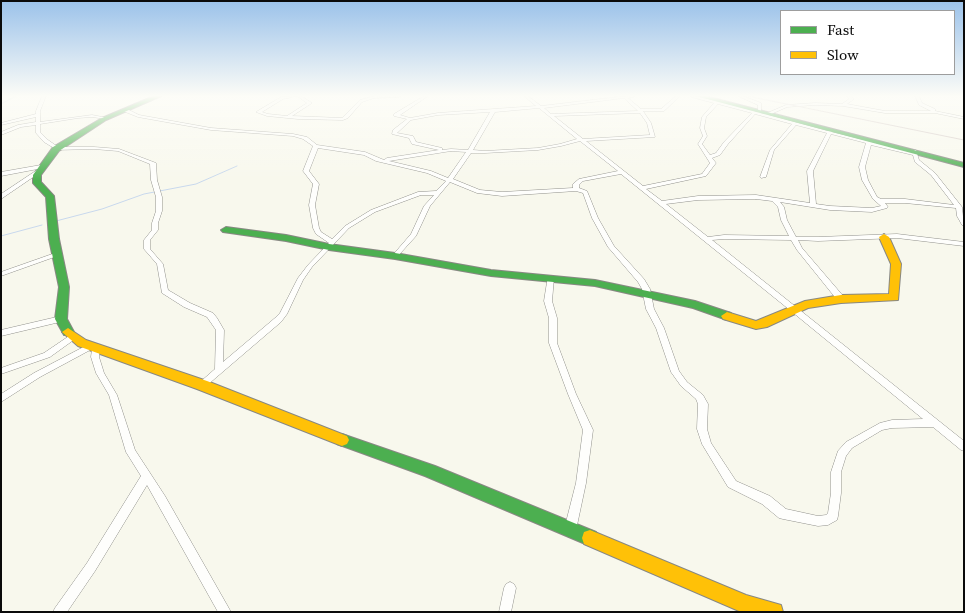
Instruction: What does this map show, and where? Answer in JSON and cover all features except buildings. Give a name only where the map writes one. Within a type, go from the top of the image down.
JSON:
[{"type":"street","points":[[1,135],[20,126],[33,125]]},
{"type":"street","points":[[38,125],[38,132],[41,137],[56,147],[56,149]]},
{"type":"street","points":[[1,197],[41,168],[56,149],[96,125]]},
{"type":"street","points":[[186,125],[211,129],[293,135],[305,138],[316,146],[365,154],[382,161],[421,170],[487,194],[576,188],[585,192],[595,218],[611,247],[641,281],[648,295],[650,309],[660,328],[675,372],[684,384],[700,397],[703,404],[702,429],[707,444],[726,476],[732,484],[766,500],[783,514],[818,521],[828,520],[833,516],[836,472],[842,454],[848,445],[880,427],[892,424],[934,423]]},
{"type":"street","points":[[404,125],[394,133],[411,137],[414,142],[445,150],[470,152],[538,149],[582,140],[652,136],[649,125]]},
{"type":"street","points":[[395,256],[414,235],[424,210],[470,152],[485,125]]},
{"type":"street","points":[[562,125],[964,447]]},
{"type":"street","points":[[643,188],[704,175],[713,164],[700,144],[706,136],[702,128],[703,125]]},
{"type":"street","points":[[709,157],[718,154],[726,143],[747,125]]},
{"type":"street","points":[[763,177],[772,150],[794,125]]},
{"type":"street","points":[[802,125],[869,143],[915,153]]},
{"type":"street","points":[[805,125],[964,166]]},
{"type":"street","points":[[813,206],[810,171],[830,131]]},
{"type":"street","points":[[662,203],[698,198],[756,197],[813,206],[872,210],[885,207],[871,194],[865,180],[862,167],[869,143]]},
{"type":"street","points":[[316,146],[306,171],[312,176],[316,184],[312,205],[316,228],[330,246]]},
{"type":"street","points":[[56,149],[119,150],[153,163],[159,211],[154,223],[155,230],[147,240],[147,249],[160,264],[165,291],[186,305],[210,315],[220,330],[219,371]]},
{"type":"street","points":[[382,161],[445,150]]},
{"type":"street","points":[[915,153],[917,161],[933,174],[961,210],[964,224]]},
{"type":"street","points":[[1,174],[41,168]]},
{"type":"street","points":[[41,168],[37,183],[50,196],[54,239],[64,287],[61,319],[64,327],[72,337],[340,439],[430,471],[757,609],[774,612]]},
{"type":"street","points":[[576,188],[576,184],[581,180],[623,172]]},
{"type":"street","points":[[202,385],[284,314],[300,280],[310,266],[347,227],[372,211],[420,193],[437,193]]},
{"type":"street","points":[[774,200],[780,208],[784,220],[799,248],[841,299]]},
{"type":"street","points":[[880,201],[905,201],[961,210]]},
{"type":"street","points":[[226,230],[286,238],[492,273],[595,284],[694,305],[744,323],[756,325],[764,324],[794,309],[841,299],[890,298],[896,295],[896,264],[884,237]]},
{"type":"street","points":[[707,239],[724,237],[897,236],[964,244]]},
{"type":"street","points":[[1,274],[58,254]]},
{"type":"street","points":[[550,278],[548,301],[552,318],[552,343],[588,430],[581,483],[570,530]]},
{"type":"street","points":[[1,333],[61,319]]},
{"type":"street","points":[[1,371],[47,355],[72,337]]},
{"type":"street","points":[[1,399],[37,375],[93,346]]},
{"type":"street","points":[[93,346],[100,373],[114,395],[130,452],[161,499],[225,612]]},
{"type":"street","points":[[59,612],[91,567],[146,478]]},
{"type":"street","points":[[505,612],[510,588]]},
{"type":"waterway","points":[[56,221],[102,209],[144,194],[196,184],[237,166]]},
{"type":"waterway","points":[[1,236],[42,225]]},
{"type":"railway","points":[[888,125],[964,140]]},
{"type":"traffic: fast","points":[[68,332],[61,319],[64,287],[54,239],[50,196],[37,183],[37,175],[56,149],[95,125]]},
{"type":"traffic: fast","points":[[809,125],[964,165]]},
{"type":"traffic: fast","points":[[226,230],[286,238],[329,247],[395,256],[491,273],[595,283],[695,305],[727,316]]},
{"type":"traffic: fast","points":[[342,440],[430,471],[590,538]]},
{"type":"traffic: slow","points":[[727,316],[756,325],[763,324],[805,305],[841,299],[894,297],[896,264],[884,237]]},
{"type":"traffic: slow","points":[[68,332],[82,343],[202,385],[342,440]]},
{"type":"traffic: slow","points":[[590,538],[746,604],[774,612]]}]
